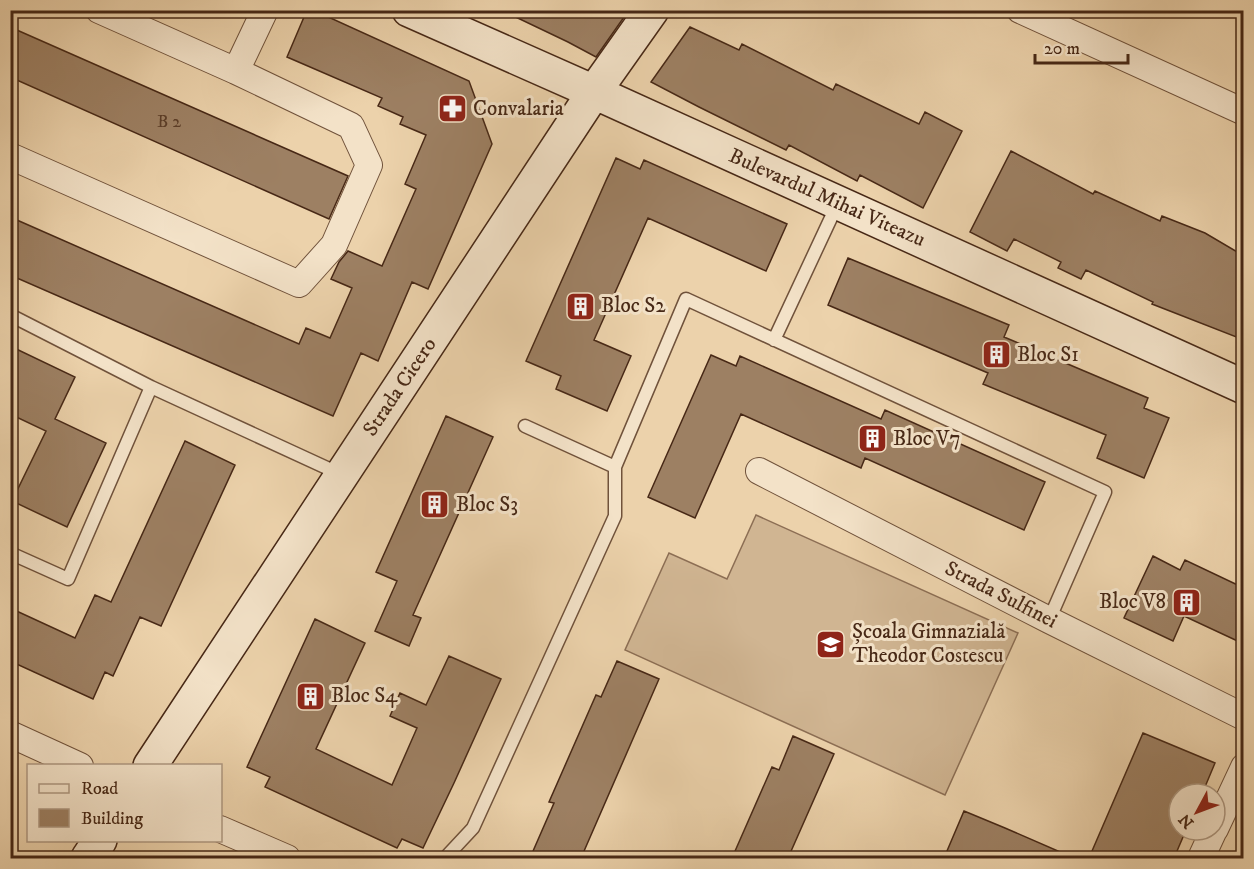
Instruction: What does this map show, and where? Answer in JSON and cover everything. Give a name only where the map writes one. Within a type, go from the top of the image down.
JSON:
[{"type":"main road","name":"Bulevardul Mihai Viteazu","points":[[410,10],[1244,387]]},
{"type":"main road","name":"Strada Cicero","points":[[151,764],[594,92],[652,10]]},
{"type":"main road","points":[[88,858],[99,842]]},
{"type":"street","points":[[10,156],[299,284],[334,245],[369,165],[351,126],[236,71],[99,10]]},
{"type":"street","points":[[236,71],[265,10]]},
{"type":"street","points":[[1020,10],[1244,112]]},
{"type":"street","name":"Strada Sulfinei","points":[[759,471],[1244,717]]},
{"type":"street","points":[[10,734],[78,764]]},
{"type":"street","points":[[1227,803],[1244,767]]},
{"type":"street","points":[[222,830],[287,858]]},
{"type":"street","points":[[1201,858],[1209,842]]},
{"type":"lane","points":[[774,340],[838,203]]},
{"type":"lane","points":[[445,858],[473,828],[615,516],[615,467],[686,299],[1105,492],[1049,620]]},
{"type":"lane","points":[[10,315],[151,387],[342,475]]},
{"type":"lane","points":[[10,553],[68,579],[151,387]]},
{"type":"lane","points":[[525,426],[615,467]]},
{"type":"shaded area","points":[[756,515],[1018,633],[945,795],[625,650],[669,553],[727,579]]},
{"type":"building","points":[[307,10],[313,10],[469,81],[492,144],[428,289],[412,282],[378,361],[361,353],[333,416],[10,275],[10,217],[299,344],[306,328],[330,338],[352,288],[331,279],[339,262],[348,251],[382,266],[416,189],[405,184],[426,135],[400,124],[403,117],[378,106],[382,98],[287,57]]},
{"type":"building","points":[[501,10],[629,10],[596,57]]},
{"type":"building","points":[[10,27],[348,176],[329,219],[10,77]]},
{"type":"building","points":[[690,27],[739,50],[742,44],[833,90],[836,84],[919,124],[925,112],[962,131],[923,208],[860,175],[857,181],[789,145],[786,150],[651,82]]},
{"type":"building","points":[[1011,151],[1093,194],[1095,191],[1160,221],[1162,216],[1205,233],[1244,256],[1244,340],[1152,304],[1153,302],[1086,270],[1081,279],[1058,268],[1061,262],[1014,239],[1007,251],[970,232]]},
{"type":"building","name":"Bloc S2","points":[[616,158],[640,169],[644,160],[787,224],[766,271],[648,218],[594,340],[631,356],[607,411],[556,389],[561,376],[526,361]]},
{"type":"building","name":"Bloc S1","points":[[848,258],[1009,325],[1004,337],[1148,398],[1144,408],[1169,418],[1144,478],[1097,458],[1106,435],[983,384],[988,373],[828,305]]},
{"type":"building","points":[[10,346],[75,377],[55,419],[106,443],[67,527],[12,501],[46,431],[10,414]]},
{"type":"building","name":"Bloc V7","points":[[711,355],[736,366],[740,356],[881,419],[885,410],[1045,482],[1024,530],[865,458],[861,468],[741,414],[695,518],[648,497]]},
{"type":"building","name":"Bloc S3","points":[[446,416],[493,437],[413,615],[421,618],[409,646],[375,631],[397,581],[376,572]]},
{"type":"building","points":[[185,441],[235,465],[161,626],[140,617],[113,676],[105,672],[93,699],[10,661],[10,608],[75,638],[95,595],[111,602]]},
{"type":"building","name":"Bloc V8","points":[[1153,556],[1180,570],[1185,560],[1244,588],[1244,644],[1184,616],[1173,641],[1124,618]]},
{"type":"building","name":"Bloc S4","points":[[315,619],[365,643],[316,749],[392,785],[417,728],[390,716],[400,693],[426,705],[449,656],[501,679],[423,848],[402,839],[397,848],[265,787],[270,777],[247,767]]},
{"type":"building","points":[[617,661],[659,679],[581,858],[530,858],[554,803],[549,802],[596,695],[601,697]]},
{"type":"building","points":[[1143,733],[1215,763],[1207,782],[1167,782],[1167,842],[1181,842],[1174,858],[1089,858]]},
{"type":"building","points":[[793,736],[834,754],[788,858],[732,858],[772,767],[779,770]]},
{"type":"building","points":[[964,811],[1005,828],[1074,858],[944,858]]},
{"type":"place","name":"Convalaria","points":[[452,109]]},
{"type":"place","name":"Bloc S2","points":[[580,306]]},
{"type":"place","name":"Bloc S1","points":[[996,355]]},
{"type":"place","name":"Bloc V7","points":[[872,439]]},
{"type":"place","name":"Bloc S3","points":[[435,505]]},
{"type":"place","name":"Bloc V8","points":[[1187,602]]},
{"type":"place","name":"Școala Gimnazială Theodor Costescu","points":[[831,644]]},
{"type":"place","name":"Bloc S4","points":[[310,696]]}]
